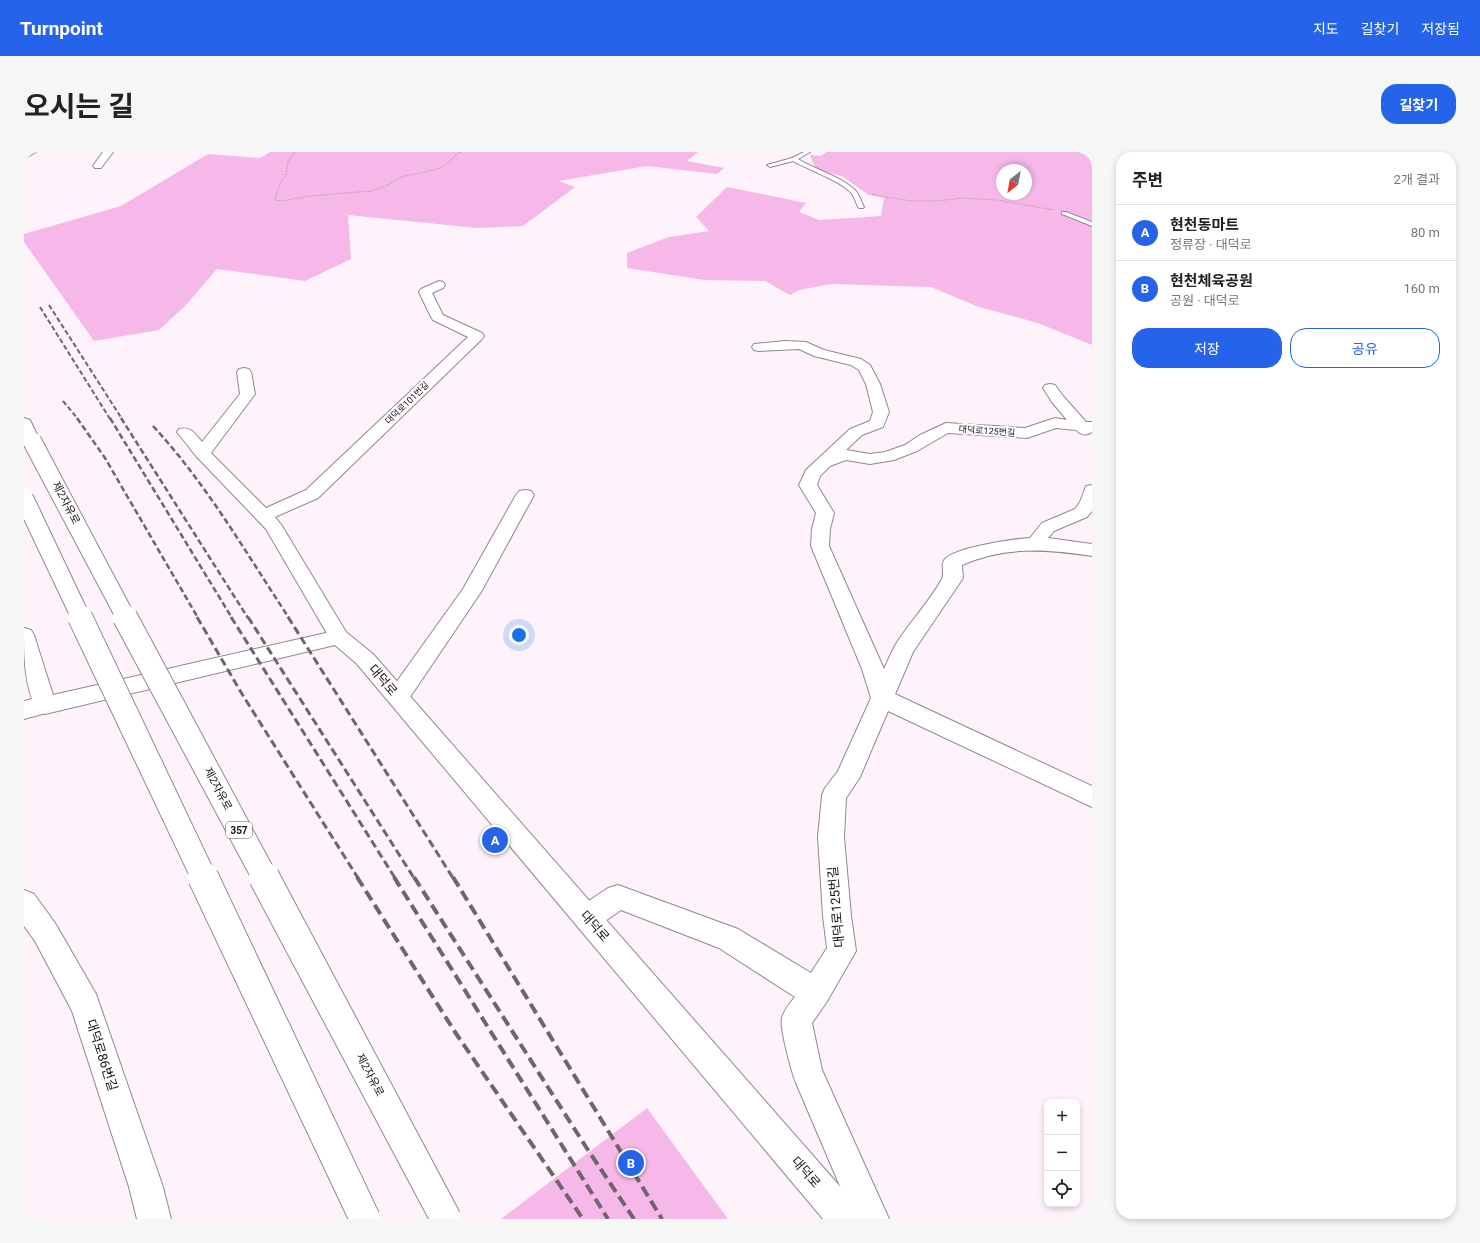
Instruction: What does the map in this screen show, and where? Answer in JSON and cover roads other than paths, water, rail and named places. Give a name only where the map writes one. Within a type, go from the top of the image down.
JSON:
[{"type":"main road","points":[[98,166],[108,152]]},
{"type":"main road","name":"대덕로101번길","points":[[263,516],[312,494],[477,336],[438,317],[425,292],[439,285]]},
{"type":"main road","name":"대덕로125번길","points":[[759,347],[785,344],[801,345],[819,353],[856,362],[865,368],[874,384],[881,412],[877,424],[856,432],[812,474],[808,485],[825,513],[821,529],[820,546],[870,662],[882,698]]},
{"type":"main road","points":[[202,453],[248,394],[244,372]]},
{"type":"main road","points":[[1050,388],[1057,399],[1087,426],[1092,441]]},
{"type":"main road","name":"대덕로125번길","points":[[826,462],[844,456],[870,459],[888,457],[911,448],[926,438],[946,428],[1027,433],[1055,423],[1087,426]]},
{"type":"main road","name":"제2자유로","points":[[28,432],[446,1219]]},
{"type":"main road","name":"대덕로","points":[[185,432],[202,453],[273,526],[339,637],[365,659],[846,1219]]},
{"type":"main road","points":[[1042,544],[1039,538],[1048,528],[1081,513],[1089,503],[1092,490]]},
{"type":"main road","points":[[398,697],[471,592],[525,495]]},
{"type":"main road","points":[[24,498],[365,1219]]},
{"type":"main road","name":"대덕로125번길","points":[[872,1219],[807,1072],[796,1020],[816,993],[842,951],[837,916],[831,837],[834,795],[848,777],[903,650],[953,578],[952,562],[970,553],[1006,545],[1051,544],[1092,550]]},
{"type":"main road","points":[[24,634],[34,707],[339,637]]},
{"type":"main road","points":[[882,698],[1092,797]]},
{"type":"main road","points":[[588,917],[618,897],[728,938],[816,993]]},
{"type":"main road","name":"대덕로86번길","points":[[24,903],[45,932],[85,1005],[146,1187],[154,1219]]},
{"type":"lane","points":[[24,158],[34,152]]},
{"type":"lane","points":[[770,165],[808,152]]},
{"type":"lane","points":[[794,158],[809,168],[838,180],[854,192],[861,207]]},
{"type":"lane","points":[[1064,213],[1092,224]]},
{"type":"railway","points":[[49,305],[122,419]]},
{"type":"railway","points":[[40,307],[110,419]]},
{"type":"railway","points":[[63,401],[78,419]]},
{"type":"railway","points":[[77,418],[105,458],[198,618]]},
{"type":"railway","points":[[110,418],[232,618]]},
{"type":"railway","points":[[121,418],[248,618]]},
{"type":"railway","points":[[153,426],[191,471],[289,618]]},
{"type":"railway","points":[[197,617],[242,694],[358,878]]},
{"type":"railway","points":[[231,617],[395,878]]},
{"type":"railway","points":[[248,617],[414,878]]},
{"type":"railway","points":[[288,617],[453,878]]},
{"type":"railway","points":[[357,877],[455,1032],[583,1219]]},
{"type":"railway","points":[[394,877],[608,1219]]},
{"type":"railway","points":[[414,877],[586,1147],[634,1219]]},
{"type":"railway","points":[[453,877],[662,1219]]},
{"type":"place","name":"현천동마트","points":[[495,840]]},
{"type":"place","name":"현천체육공원","points":[[631,1163]]}]
